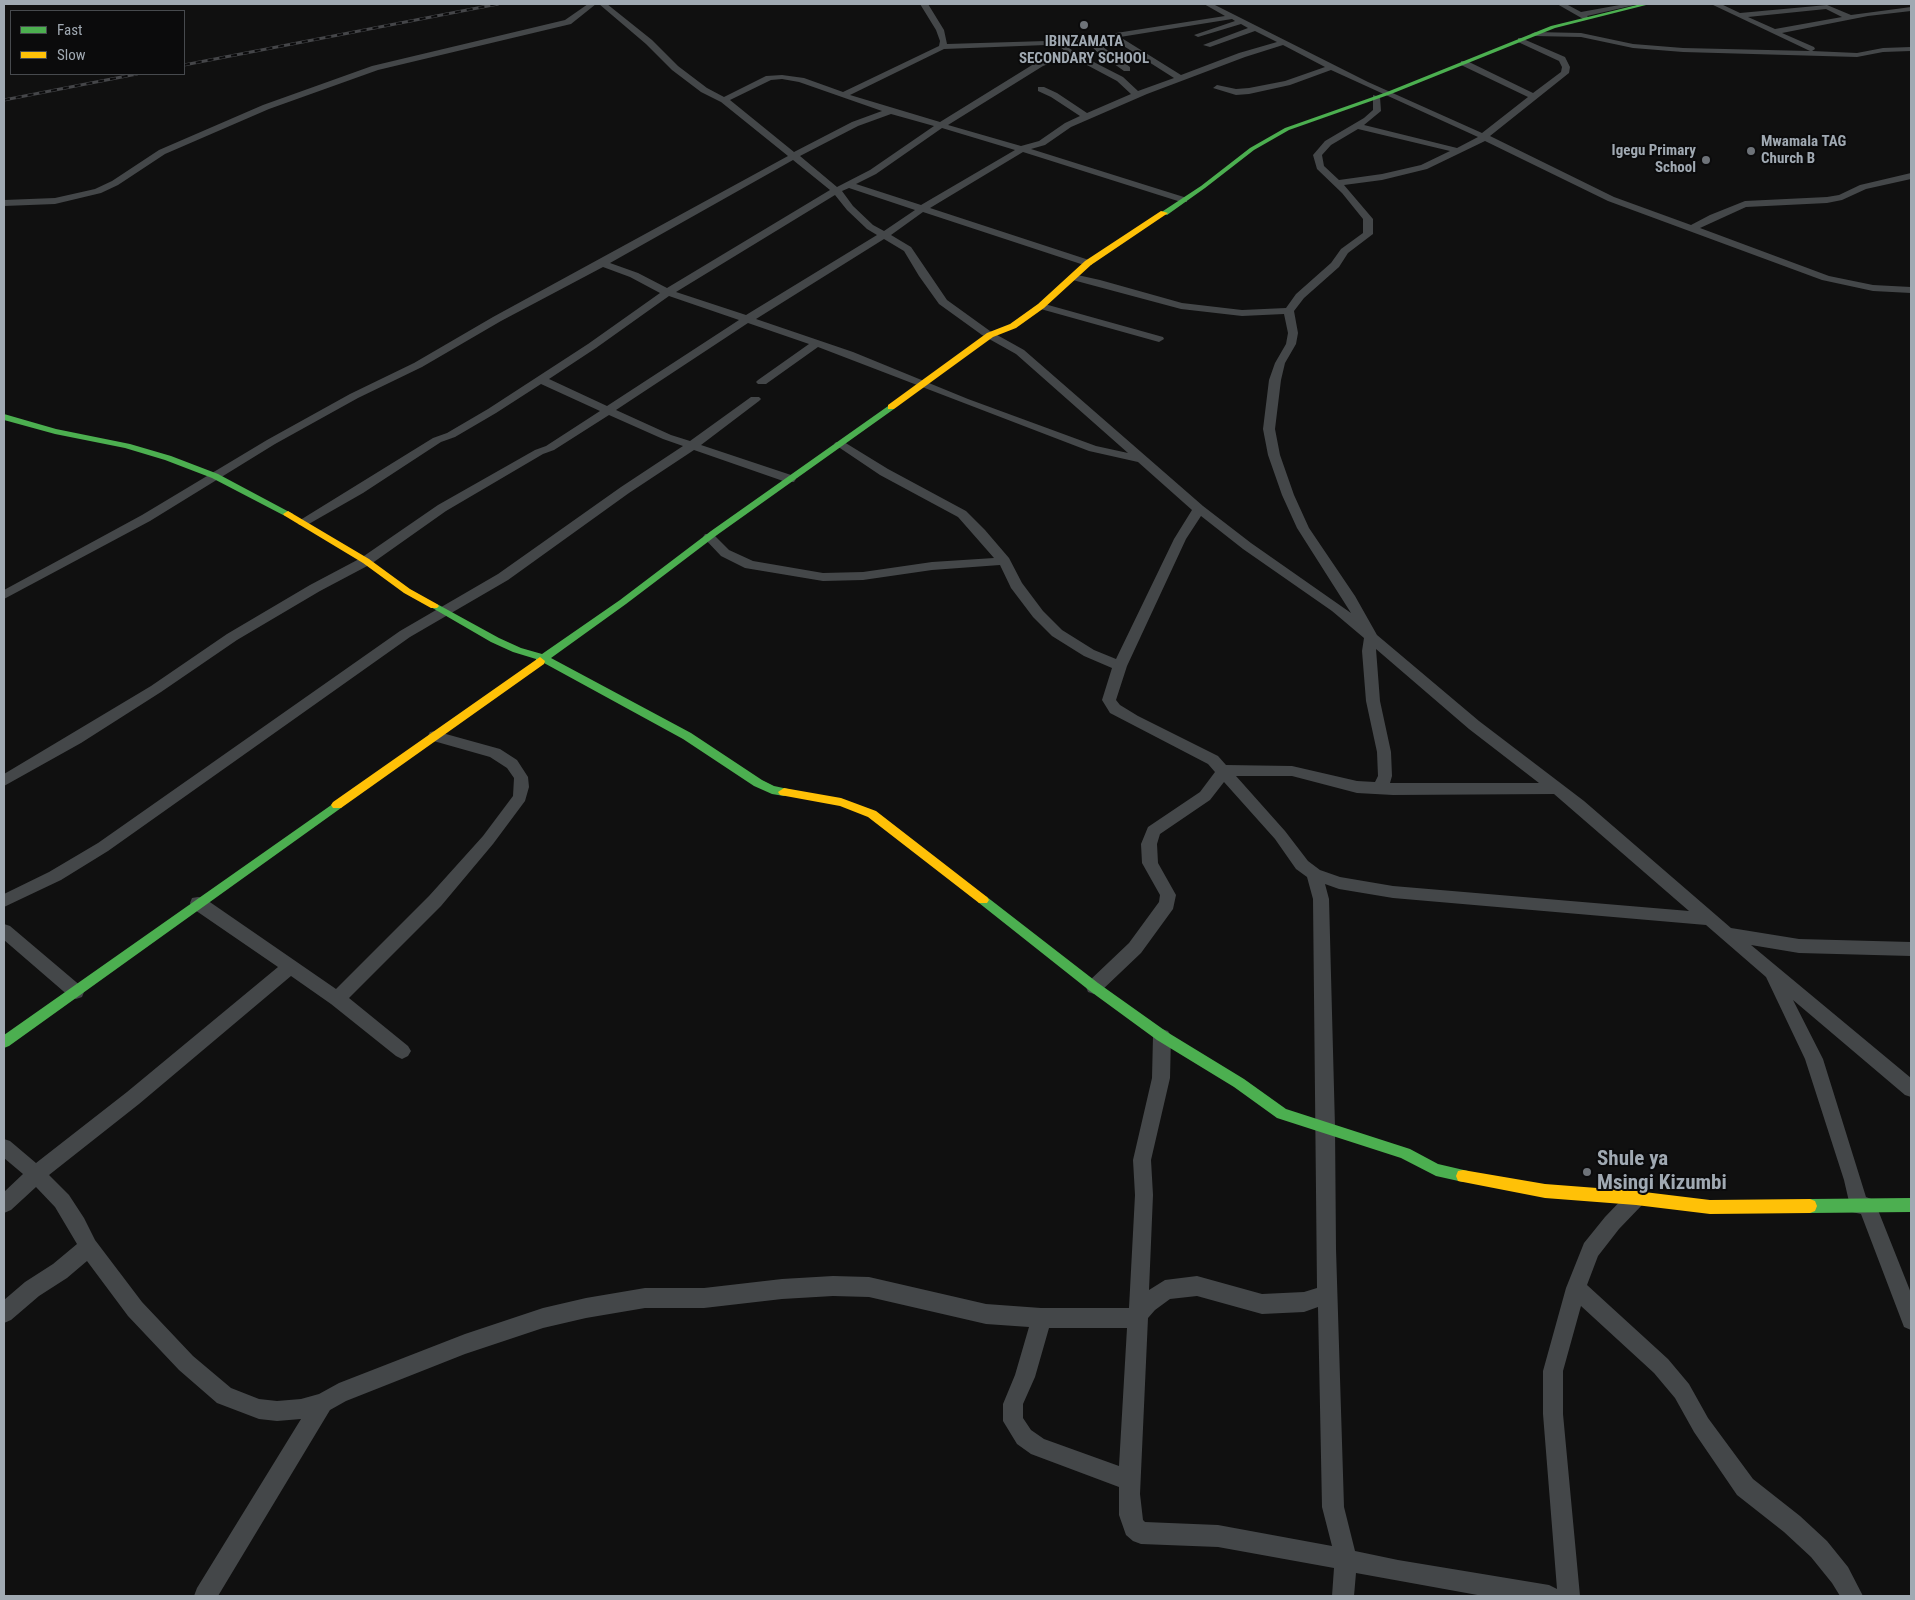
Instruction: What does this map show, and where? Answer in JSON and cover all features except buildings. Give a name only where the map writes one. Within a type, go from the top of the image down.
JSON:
[{"type":"street","points":[[4,203],[55,201],[98,191],[116,184],[162,152],[275,104],[375,68],[568,22],[592,4]]},
{"type":"street","points":[[603,4],[649,42],[675,68],[704,90],[724,100],[837,191],[850,208],[870,227],[908,249],[924,276],[943,302],[990,335],[1020,352],[1199,508],[1247,546],[1337,608],[1474,725],[1579,805],[1771,972],[1911,1089]]},
{"type":"street","points":[[924,4],[940,30],[944,40],[943,47]]},
{"type":"street","points":[[1208,4],[1372,87],[1484,136],[1597,193],[1765,257],[1840,282],[1873,288],[1911,290]]},
{"type":"street","points":[[1561,4],[1582,16],[1647,4]]},
{"type":"street","points":[[4,1042],[643,588],[709,537],[990,335],[1013,326],[1041,306],[1088,263],[1138,228],[1184,200],[1252,149],[1287,130],[1347,106],[1389,93],[1582,16],[1635,4]]},
{"type":"street","points":[[1715,4],[1822,53]]},
{"type":"street","points":[[1738,15],[1828,7],[1852,18]]},
{"type":"street","points":[[1773,32],[1911,8]]},
{"type":"street","points":[[843,95],[943,47],[1089,39],[1207,19],[1233,17]]},
{"type":"street","points":[[1198,35],[1241,21]]},
{"type":"street","points":[[1222,28],[1237,35]]},
{"type":"street","points":[[1207,45],[1255,28]]},
{"type":"street","points":[[1535,34],[1581,35],[1633,46],[1664,49],[1857,55],[1882,50],[1911,49]]},
{"type":"street","points":[[1113,36],[1180,78]]},
{"type":"street","points":[[1089,39],[1099,49],[1127,69]]},
{"type":"street","points":[[1337,183],[1382,177],[1424,167],[1484,136],[1565,73],[1566,67],[1560,58],[1521,40]]},
{"type":"street","points":[[1057,42],[1071,53],[1130,87],[1138,95]]},
{"type":"street","points":[[4,781],[156,689],[232,637],[315,588],[366,561],[442,508],[539,452],[550,448],[746,320],[922,209],[1007,157],[1019,152],[1020,149],[1042,143],[1059,134],[1068,125],[1180,78],[1251,52],[1282,43]]},
{"type":"street","points":[[304,522],[359,490],[437,440],[451,435],[492,411],[592,346],[650,303],[816,201],[873,172],[942,125],[1040,64],[1071,53]]},
{"type":"street","points":[[1146,64],[1156,62]]},
{"type":"street","points":[[1464,62],[1534,97]]},
{"type":"street","points":[[1110,74],[1137,66]]},
{"type":"street","points":[[1217,88],[1236,92],[1249,91],[1287,83],[1331,67]]},
{"type":"street","points":[[724,100],[769,78],[782,77],[801,80],[843,95],[1184,200]]},
{"type":"street","points":[[1041,89],[1054,95],[1087,117]]},
{"type":"street","points":[[1376,98],[1377,111],[1357,126],[1328,143],[1317,154],[1320,167],[1337,183],[1368,220],[1368,234],[1344,251],[1335,265],[1300,296],[1290,312],[1292,338],[1280,363],[1271,401],[1269,429],[1274,455],[1288,495],[1303,528],[1350,599],[1371,636],[1369,650],[1373,701],[1384,752],[1385,776],[1381,788]]},
{"type":"street","points":[[4,595],[146,518],[323,413],[418,365],[497,319],[855,124],[893,110]]},
{"type":"street","points":[[1357,126],[1456,150]]},
{"type":"street","points":[[1693,228],[1713,217],[1745,204],[1827,200],[1842,197],[1864,187],[1911,176]]},
{"type":"street","points":[[849,185],[1088,263]]},
{"type":"street","points":[[602,263],[670,292],[923,383],[964,401],[1093,449],[1141,459]]},
{"type":"street","points":[[1072,278],[1100,283],[1181,306],[1242,313],[1290,312]]},
{"type":"street","points":[[1041,306],[1159,339]]},
{"type":"street","points":[[762,382],[817,344]]},
{"type":"street","points":[[540,380],[690,446],[790,479]]},
{"type":"street","points":[[4,901],[55,876],[104,847],[405,634],[503,577],[626,490],[667,464],[755,399]]},
{"type":"street","points":[[4,417],[54,431],[127,446],[168,458],[215,476],[304,522],[366,561],[407,591],[495,640],[517,650],[543,658],[686,736],[764,786],[841,802],[872,814],[1094,987],[1162,1036],[1239,1083],[1282,1114],[1405,1153],[1436,1170],[1478,1180],[1545,1191],[1636,1198],[1710,1207],[1911,1205]]},
{"type":"street","points":[[840,444],[877,468],[962,514],[981,533],[1004,561],[1016,585],[1038,614],[1057,633],[1089,653],[1120,666]]},
{"type":"street","points":[[1199,508],[1180,539],[1120,666],[1109,700],[1111,704],[1133,720],[1213,760],[1224,770],[1280,835],[1302,865],[1314,874],[1339,883],[1415,895],[1514,901],[1710,919]]},
{"type":"street","points":[[709,537],[725,553],[750,565],[823,577],[863,576],[922,568],[1004,561]]},
{"type":"street","points":[[336,999],[434,901],[488,840],[520,797],[521,777],[512,764],[495,753],[435,736]]},
{"type":"street","points":[[1224,770],[1292,771],[1357,787],[1556,788]]},
{"type":"street","points":[[1094,987],[1135,948],[1167,904],[1168,895],[1150,863],[1149,844],[1153,831],[1205,796],[1224,770]]},
{"type":"street","points":[[1314,874],[1321,899],[1320,960],[1326,1127],[1326,1248],[1333,1498],[1346,1560],[1343,1596]]},
{"type":"street","points":[[198,903],[336,999],[402,1051]]},
{"type":"street","points":[[4,931],[76,992]]},
{"type":"street","points":[[1727,934],[1799,946],[1911,949]]},
{"type":"street","points":[[4,1204],[36,1174],[133,1098],[290,968]]},
{"type":"street","points":[[1771,972],[1814,1059],[1853,1180],[1863,1206],[1893,1269],[1911,1320]]},
{"type":"street","points":[[1162,1036],[1161,1078],[1142,1160],[1144,1195],[1141,1295],[1137,1316],[1130,1481],[1130,1514],[1134,1527],[1141,1533],[1218,1536],[1295,1549],[1398,1571],[1549,1596]]},
{"type":"street","points":[[4,1147],[36,1174],[62,1201],[77,1224],[88,1247],[135,1309],[186,1363],[224,1396],[259,1409],[277,1411],[301,1409],[323,1402],[339,1393],[457,1347],[543,1318],[586,1308],[645,1298],[704,1298],[782,1289],[833,1286],[869,1287],[986,1314],[1041,1318],[1122,1319],[1137,1316],[1148,1303],[1165,1290],[1178,1288],[1197,1286],[1262,1304],[1304,1302],[1328,1294]]},
{"type":"street","points":[[1569,1596],[1554,1414],[1554,1371],[1576,1288],[1591,1250],[1612,1222],[1636,1198]]},
{"type":"street","points":[[4,1313],[32,1289],[60,1271],[88,1247]]},
{"type":"street","points":[[1576,1288],[1661,1366],[1682,1391],[1716,1448],[1745,1487],[1819,1549],[1840,1576],[1852,1596]]},
{"type":"street","points":[[1041,1318],[1036,1344],[1025,1377],[1013,1404],[1013,1421],[1024,1437],[1038,1446],[1130,1481]]},
{"type":"street","points":[[205,1596],[323,1402]]},
{"type":"railway","points":[[185,65],[498,4]]},
{"type":"railway","points":[[4,100],[132,75]]},
{"type":"traffic: fast","points":[[1164,213],[1203,187],[1252,149],[1287,129],[1389,93],[1553,27],[1647,4]]},
{"type":"traffic: fast","points":[[540,661],[623,602],[714,533],[891,407]]},
{"type":"traffic: fast","points":[[4,417],[55,431],[127,446],[168,458],[215,476],[288,514]]},
{"type":"traffic: fast","points":[[434,606],[495,640],[517,650],[543,658],[687,736],[758,783],[772,790],[784,792]]},
{"type":"traffic: fast","points":[[4,1042],[337,805]]},
{"type":"traffic: fast","points":[[983,900],[1094,987],[1162,1036],[1239,1083],[1282,1114],[1405,1153],[1436,1170],[1463,1176]]},
{"type":"traffic: fast","points":[[1810,1206],[1911,1205]]},
{"type":"traffic: slow","points":[[891,407],[990,335],[1013,326],[1041,306],[1088,263],[1164,213]]},
{"type":"traffic: slow","points":[[288,514],[366,561],[407,591],[434,606]]},
{"type":"traffic: slow","points":[[337,805],[540,661]]},
{"type":"traffic: slow","points":[[784,792],[841,802],[872,814],[983,900]]},
{"type":"traffic: slow","points":[[1463,1176],[1545,1191],[1636,1198],[1710,1207],[1810,1206]]},
{"type":"place","name":"IBINZAMATA SECONDARY SCHOOL","points":[[1084,25]]},
{"type":"place","name":"Mwamala TAG Church B","points":[[1751,151]]},
{"type":"place","name":"Igegu Primary School","points":[[1706,160]]},
{"type":"place","name":"Shule ya Msingi Kizumbi","points":[[1587,1172]]}]
